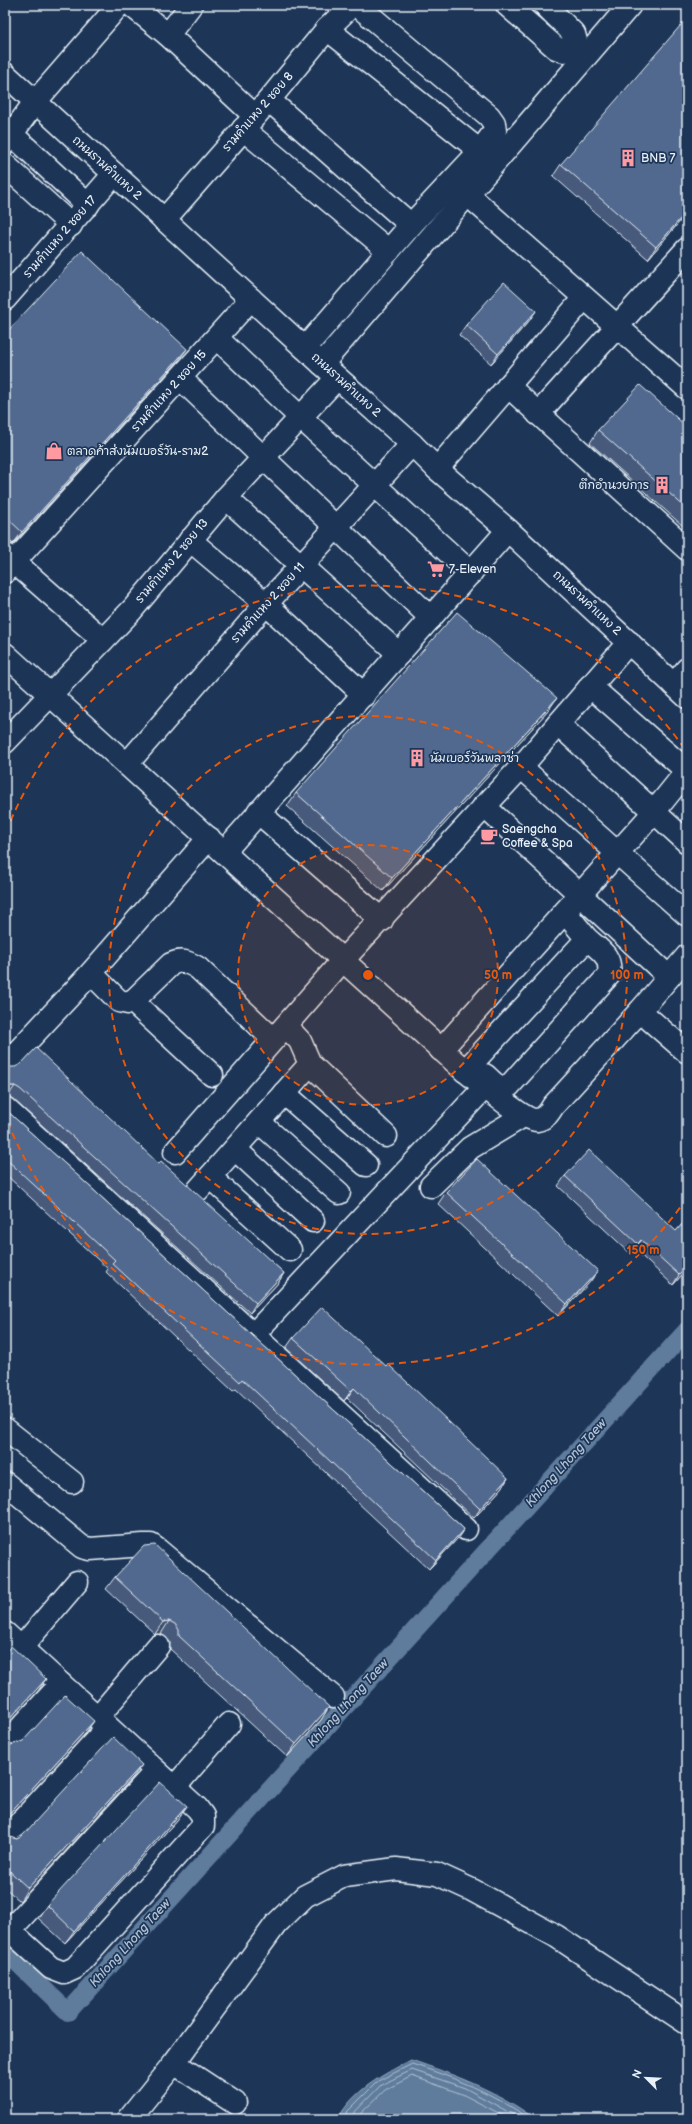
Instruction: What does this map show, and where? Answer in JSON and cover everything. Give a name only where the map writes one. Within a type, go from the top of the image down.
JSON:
[{"type":"street","points":[[88,205],[7,135],[119,5]]},
{"type":"street","points":[[131,5],[168,35],[249,122],[389,251]]},
{"type":"street","points":[[168,35],[191,5]]},
{"type":"street","name":"รามคำแหง 2 ซอย 8","points":[[164,220],[269,100],[328,29],[352,5]]},
{"type":"street","points":[[305,348],[411,225],[480,151],[495,132],[494,123],[489,116],[357,5]]},
{"type":"street","points":[[507,5],[556,48],[564,51],[576,41],[574,34],[545,5]]},
{"type":"street","name":"รามคำแหง 2 ซอย 13","points":[[5,742],[132,610],[226,498],[301,418],[329,371],[468,195],[630,5]]},
{"type":"street","points":[[328,29],[480,151]]},
{"type":"street","name":"ถนนรามคำแหง 2","points":[[5,74],[329,371],[412,444],[437,469],[508,530],[629,642],[683,684]]},
{"type":"street","points":[[269,100],[411,225]]},
{"type":"street","points":[[5,165],[71,225]]},
{"type":"street","name":"รามคำแหง 2 ซอย 17","points":[[5,299],[114,174]]},
{"type":"street","points":[[468,195],[687,388]]},
{"type":"street","points":[[538,414],[687,249]]},
{"type":"street","points":[[437,469],[584,298]]},
{"type":"street","name":"รามคำแหง 2 ซอย 15","points":[[8,562],[217,338],[250,299]]},
{"type":"street","points":[[217,338],[301,418],[471,573]]},
{"type":"street","points":[[180,378],[263,459],[432,618]]},
{"type":"street","points":[[508,386],[687,549]]},
{"type":"street","name":"รามคำแหง 2 ซอย 11","points":[[127,764],[266,604],[412,444]]},
{"type":"street","points":[[226,498],[399,654]]},
{"type":"street","points":[[5,1065],[91,973],[216,845],[258,812],[364,695],[508,530]]},
{"type":"street","points":[[190,540],[266,604],[364,695]]},
{"type":"street","points":[[8,562],[103,640]]},
{"type":"street","points":[[175,1152],[343,960],[382,920],[521,767],[629,642]]},
{"type":"street","points":[[5,654],[441,1050],[497,1086],[503,1088],[509,1086],[609,975],[610,966],[606,956],[587,939],[565,912]]},
{"type":"street","points":[[441,1050],[581,895],[617,851],[654,812],[687,771],[590,686]]},
{"type":"street","points":[[558,724],[687,842]]},
{"type":"street","points":[[521,767],[687,915]]},
{"type":"street","points":[[484,806],[669,977]]},
{"type":"street","points":[[258,812],[382,920]]},
{"type":"street","points":[[469,1067],[587,939]]},
{"type":"street","points":[[469,1067],[486,1086],[523,1116],[536,1120],[547,1116],[553,1106],[640,1011],[687,956]]},
{"type":"street","points":[[91,973],[119,1001],[128,1003],[132,1001],[170,964],[177,961],[188,962],[198,968],[279,1032],[300,1041],[310,1064],[386,1136]]},
{"type":"street","points":[[132,1001],[212,1075]]},
{"type":"street","points":[[640,1011],[687,1052]]},
{"type":"street","points":[[290,1250],[204,1183],[310,1064]]},
{"type":"street","points":[[253,1335],[486,1086]]},
{"type":"street","points":[[284,1093],[366,1165]]},
{"type":"street","points":[[5,1108],[466,1529]]},
{"type":"street","points":[[431,1186],[470,1148],[523,1116]]},
{"type":"street","points":[[259,1122],[339,1193]]},
{"type":"street","points":[[235,1148],[313,1221]]},
{"type":"street","points":[[5,1429],[72,1482]]},
{"type":"street","points":[[7,1497],[82,1547],[90,1549],[151,1545],[333,1697]]},
{"type":"street","points":[[77,1582],[11,1641],[61,1684],[197,1808],[203,1816],[203,1826],[75,1968],[64,1973],[52,1968],[7,1928],[156,1771]]},
{"type":"street","points":[[5,1839],[103,1722],[158,1646]]},
{"type":"street","points":[[5,1745],[61,1684]]},
{"type":"street","points":[[174,1788],[229,1724]]},
{"type":"street","points":[[129,2119],[174,2063],[276,1924],[305,1896],[344,1876],[396,1868],[437,1874],[472,1890],[556,1936],[687,2024]]},
{"type":"street","points":[[174,2063],[235,2103]]},
{"type":"water","points":[[411,2060],[460,2078],[491,2092],[521,2109],[535,2119],[338,2119],[344,2109],[361,2091],[380,2077]]},
{"type":"building","name":"BNB 7","points":[[687,18],[687,211],[656,247],[561,164]]},
{"type":"building","name":"ตลาดค้าส่งนัมเบอร์วัน-ราม2","points":[[82,251],[187,349],[22,532],[5,516],[5,334]]},
{"type":"building","points":[[504,282],[536,311],[498,354],[466,325]]},
{"type":"building","name":"ตึกอำนวยการ","points":[[640,385],[687,427],[687,509],[598,430]]},
{"type":"building","name":"นัมเบอร์วันพลาซ่า","points":[[457,612],[557,698],[392,878],[296,793]]},
{"type":"building","points":[[36,1048],[159,1164],[161,1161],[284,1273],[256,1303],[20,1089],[15,1086],[8,1086],[5,1089],[5,1069],[7,1067],[15,1067],[21,1064]]},
{"type":"building","points":[[5,1109],[464,1529],[436,1560],[242,1379],[240,1382],[112,1263],[115,1260],[5,1158]]},
{"type":"building","points":[[589,1150],[676,1231],[687,1219],[687,1267],[679,1275],[641,1240],[638,1244],[565,1176]]},
{"type":"building","points":[[477,1159],[598,1271],[567,1304],[446,1192]]},
{"type":"building","points":[[322,1307],[386,1366],[388,1364],[508,1478],[480,1509],[354,1388],[351,1391],[293,1338]]},
{"type":"building","points":[[155,1545],[329,1707],[296,1744],[179,1636],[179,1630],[175,1624],[169,1621],[163,1622],[115,1577],[144,1546]]},
{"type":"building","points":[[11,1646],[46,1679],[5,1724],[5,1653]]},
{"type":"building","points":[[65,1695],[94,1721],[5,1818],[5,1741],[11,1745],[23,1741]]},
{"type":"building","points":[[113,1737],[142,1765],[28,1888],[5,1867],[5,1835],[17,1839],[23,1835]]},
{"type":"building","points":[[160,1782],[187,1806],[74,1931],[47,1905]]},
{"type":"waterway","name":"Khlong Lhong Taew","points":[[5,1951],[68,2012],[687,1330]]},
{"type":"place","name":"BNB 7","points":[[628,158]]},
{"type":"place","name":"ตลาดค้าส่งนัมเบอร์วัน-ราม2","points":[[54,451]]},
{"type":"place","name":"ตึกอำนวยการ","points":[[662,485]]},
{"type":"place","name":"7-Eleven","points":[[436,569]]},
{"type":"place","name":"นัมเบอร์วันพลาซ่า","points":[[417,758]]},
{"type":"place","name":"Saengcha Coffee & Spa","points":[[489,836]]}]
